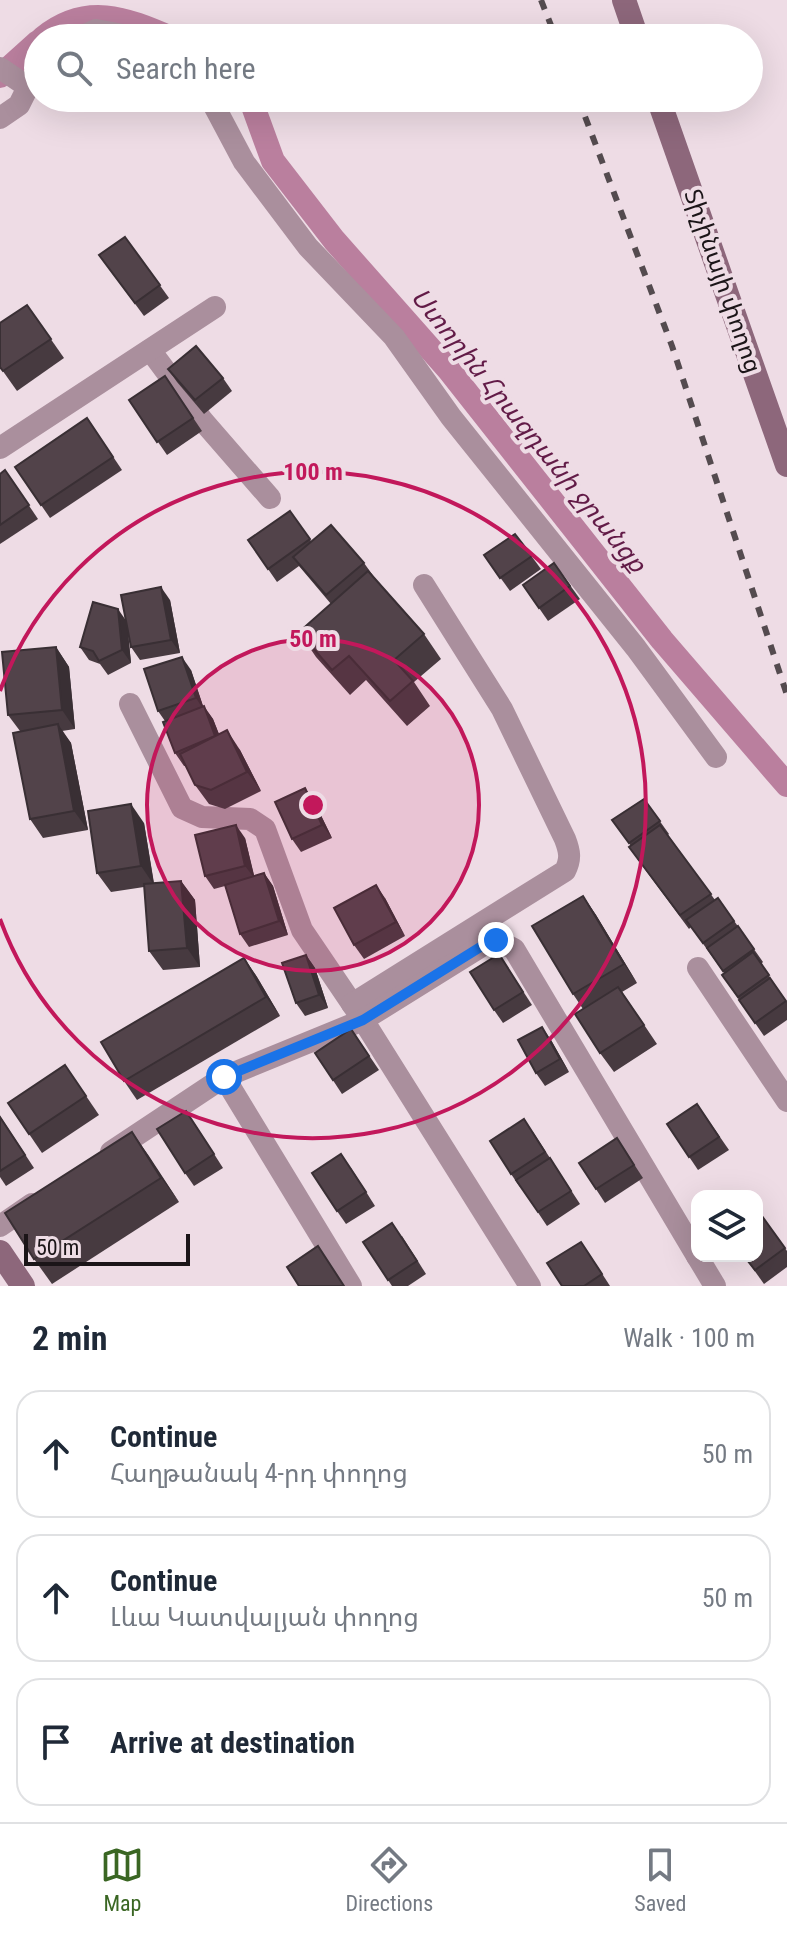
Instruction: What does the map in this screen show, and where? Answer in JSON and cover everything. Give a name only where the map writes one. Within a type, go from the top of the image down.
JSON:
[{"type":"street","points":[[624,0],[632,24]]},
{"type":"street","points":[[0,118],[19,105],[21,77]]},
{"type":"street","points":[[217,112],[244,162],[308,247],[394,337],[451,417],[636,648],[716,757]]},
{"type":"street","name":"Տիչինայի փողոց","points":[[663,112],[787,465]]},
{"type":"street","points":[[0,448],[215,307]]},
{"type":"street","points":[[150,350],[203,421],[270,498]]},
{"type":"street","points":[[357,1012],[565,871],[569,864],[570,854],[565,839],[502,709],[424,585]]},
{"type":"street","points":[[130,704],[182,808],[202,817],[250,819],[265,829],[302,930],[530,1286]]},
{"type":"street","points":[[92,1164],[224,1077],[496,940],[514,949],[691,1246]]},
{"type":"street","points":[[698,968],[787,1101]]},
{"type":"street","points":[[224,1077],[351,1286]]},
{"type":"street","points":[[0,1226],[53,1191]]},
{"type":"street","points":[[0,1252],[23,1286]]},
{"type":"street","points":[[701,1262],[715,1286]]},
{"type":"building","points":[[125,237],[160,285],[135,303],[99,255]]},
{"type":"building","points":[[27,305],[51,339],[3,371],[0,367],[0,323]]},
{"type":"building","points":[[196,346],[223,378],[195,400],[168,369]]},
{"type":"building","points":[[165,376],[193,418],[157,442],[129,400]]},
{"type":"building","points":[[87,418],[113,457],[41,505],[15,467]]},
{"type":"building","points":[[5,470],[29,505],[0,525],[0,474]]},
{"type":"building","points":[[290,511],[310,539],[268,569],[248,540]]},
{"type":"building","points":[[331,525],[364,563],[326,595],[293,557]]},
{"type":"building","points":[[515,534],[532,556],[500,578],[484,555]]},
{"type":"building","points":[[554,563],[570,586],[539,608],[523,585]]},
{"type":"building","points":[[368,571],[424,634],[394,660],[413,681],[390,701],[349,656],[332,670],[299,632]]},
{"type":"building","points":[[161,587],[171,640],[131,647],[121,595]]},
{"type":"building","points":[[93,602],[118,609],[122,650],[99,661],[93,651],[80,647]]},
{"type":"building","points":[[56,647],[62,710],[8,715],[2,652]]},
{"type":"building","points":[[182,657],[196,698],[158,711],[144,669]]},
{"type":"building","points":[[204,706],[215,736],[175,753],[163,722]]},
{"type":"building","points":[[58,724],[74,811],[30,819],[13,733]]},
{"type":"building","points":[[227,730],[247,772],[211,790],[195,785],[180,754]]},
{"type":"building","points":[[305,788],[322,825],[292,839],[275,802]]},
{"type":"building","points":[[644,799],[660,821],[629,843],[612,820]]},
{"type":"building","points":[[131,804],[141,866],[97,873],[88,811]]},
{"type":"building","points":[[236,825],[245,866],[205,876],[195,835]]},
{"type":"building","points":[[660,825],[711,894],[680,915],[629,847]]},
{"type":"building","points":[[264,873],[279,921],[240,934],[225,885]]},
{"type":"building","points":[[181,881],[187,948],[149,951],[144,884]]},
{"type":"building","points":[[376,885],[396,922],[354,945],[334,908]]},
{"type":"building","points":[[583,896],[624,964],[573,994],[532,926]]},
{"type":"building","points":[[718,898],[734,921],[703,943],[686,920]]},
{"type":"building","points":[[738,926],[754,949],[723,971],[707,948]]},
{"type":"building","points":[[753,952],[769,975],[738,997],[722,975]]},
{"type":"building","points":[[499,954],[523,992],[494,1010],[470,972]]},
{"type":"building","points":[[306,955],[319,995],[296,1003],[282,963]]},
{"type":"building","points":[[244,958],[266,997],[124,1081],[101,1042]]},
{"type":"building","points":[[770,978],[786,1001],[755,1023],[739,1000]]},
{"type":"building","points":[[618,987],[644,1025],[600,1053],[575,1014]]},
{"type":"building","points":[[542,1027],[560,1059],[536,1073],[518,1040]]},
{"type":"building","points":[[351,1029],[369,1056],[333,1080],[315,1053]]},
{"type":"building","points":[[65,1065],[86,1096],[29,1134],[8,1103]]},
{"type":"building","points":[[697,1104],[719,1137],[689,1157],[667,1124]]},
{"type":"building","points":[[186,1111],[214,1154],[185,1173],[157,1129]]},
{"type":"building","points":[[0,1117],[25,1155],[0,1171]]},
{"type":"building","points":[[524,1119],[545,1152],[511,1174],[490,1141]]},
{"type":"building","points":[[132,1132],[161,1178],[34,1259],[5,1213]]},
{"type":"building","points":[[617,1138],[634,1165],[596,1189],[579,1163]]},
{"type":"building","points":[[341,1154],[366,1192],[337,1211],[312,1173]]},
{"type":"building","points":[[550,1158],[571,1191],[538,1212],[516,1180]]},
{"type":"building","points":[[763,1217],[785,1248],[755,1270],[749,1262],[763,1262]]},
{"type":"building","points":[[392,1223],[417,1261],[388,1280],[363,1242]]},
{"type":"building","points":[[581,1242],[602,1274],[584,1286],[562,1286],[547,1263]]},
{"type":"building","points":[[318,1246],[344,1286],[299,1286],[287,1267]]},
{"type":"waterway","name":"Ստորին Հրազդանի ջրանցք","points":[[66,24],[90,17],[106,17],[135,24]]},
{"type":"waterway","name":"Ստորին Հրազդանի ջրանցք","points":[[0,76],[24,55]]},
{"type":"waterway","name":"Ստորին Հրազդանի ջրանցք","points":[[255,112],[273,161],[334,240],[449,370],[662,640],[787,785]]},
{"type":"railway","points":[[541,0],[550,24]]},
{"type":"railway","points":[[583,112],[672,346],[787,695]]},
{"type":"route","points":[[224,1077],[363,1020],[496,940]]}]
